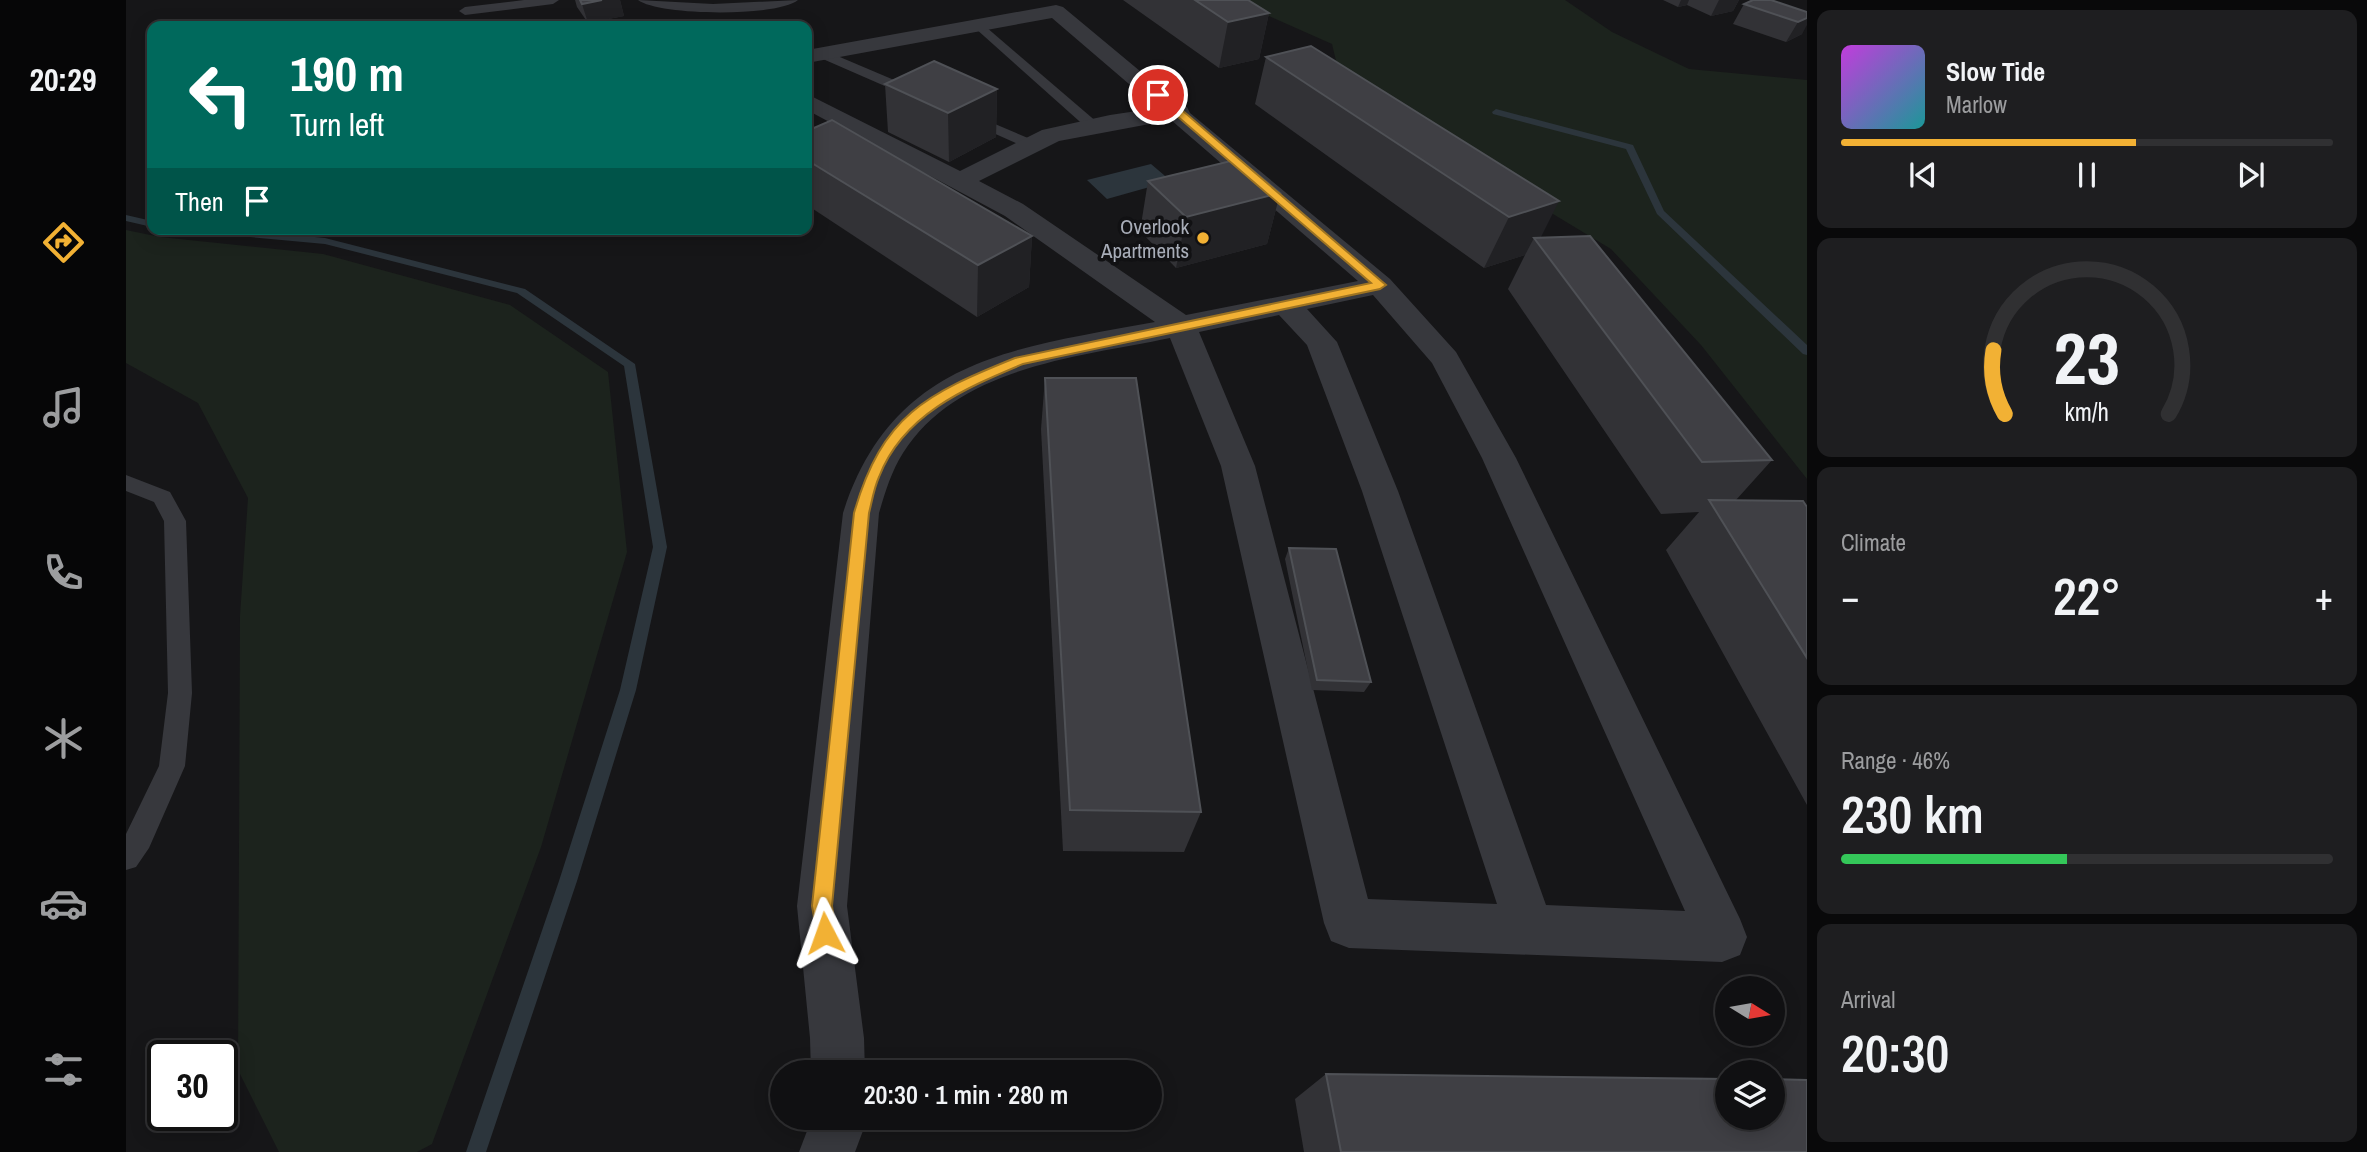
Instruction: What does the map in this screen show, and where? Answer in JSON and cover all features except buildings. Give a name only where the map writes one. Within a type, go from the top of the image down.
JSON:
[{"type":"street","points":[[812,104],[1014,210],[1181,326],[1238,466],[1349,923],[1722,937],[1499,458],[1445,359],[1380,285],[1056,10],[814,55]]},
{"type":"street","points":[[960,181],[1051,135],[1093,125],[1179,112]]},
{"type":"street","points":[[837,1060],[837,1038],[822,906],[861,513],[872,476],[894,438],[927,406],[967,382],[1037,356],[1380,285]]},
{"type":"street","points":[[1286,304],[1321,342],[1380,491],[1530,929]]},
{"type":"lane","points":[[465,11],[552,0]]},
{"type":"lane","points":[[644,0],[689,9],[716,10],[782,4],[792,0]]},
{"type":"lane","points":[[979,25],[1093,125]]},
{"type":"lane","points":[[814,55],[932,102]]},
{"type":"lane","points":[[957,112],[1030,144]]},
{"type":"lane","points":[[126,483],[162,497],[175,521],[180,693],[172,766],[139,839],[126,857]]},
{"type":"shaded area","points":[[1233,0],[1565,0],[1612,32],[1689,69],[1807,80],[1807,479],[1701,345],[1611,249],[1482,171],[1338,69],[1332,44]]},
{"type":"shaded area","points":[[1151,164],[1171,181],[1107,199],[1087,180]]},
{"type":"shaded area","points":[[126,230],[160,237],[323,254],[510,305],[608,372],[627,552],[541,847],[432,1144],[417,1152],[279,1152],[238,1070],[240,616],[248,498],[198,403],[126,363]]},
{"type":"waterway","points":[[1496,112],[1630,147],[1660,212],[1807,351]]},
{"type":"waterway","points":[[126,218],[147,223]]},
{"type":"waterway","points":[[260,235],[325,241],[521,291],[629,364],[660,547],[628,690],[568,881],[476,1152]]},
{"type":"place","name":"Overlook Apartments","points":[[1203,238]]},
{"type":"route","points":[[825,933],[822,906],[861,513],[872,476],[894,438],[927,406],[967,382],[1003,366],[1037,356],[1380,285],[1158,95]]}]
